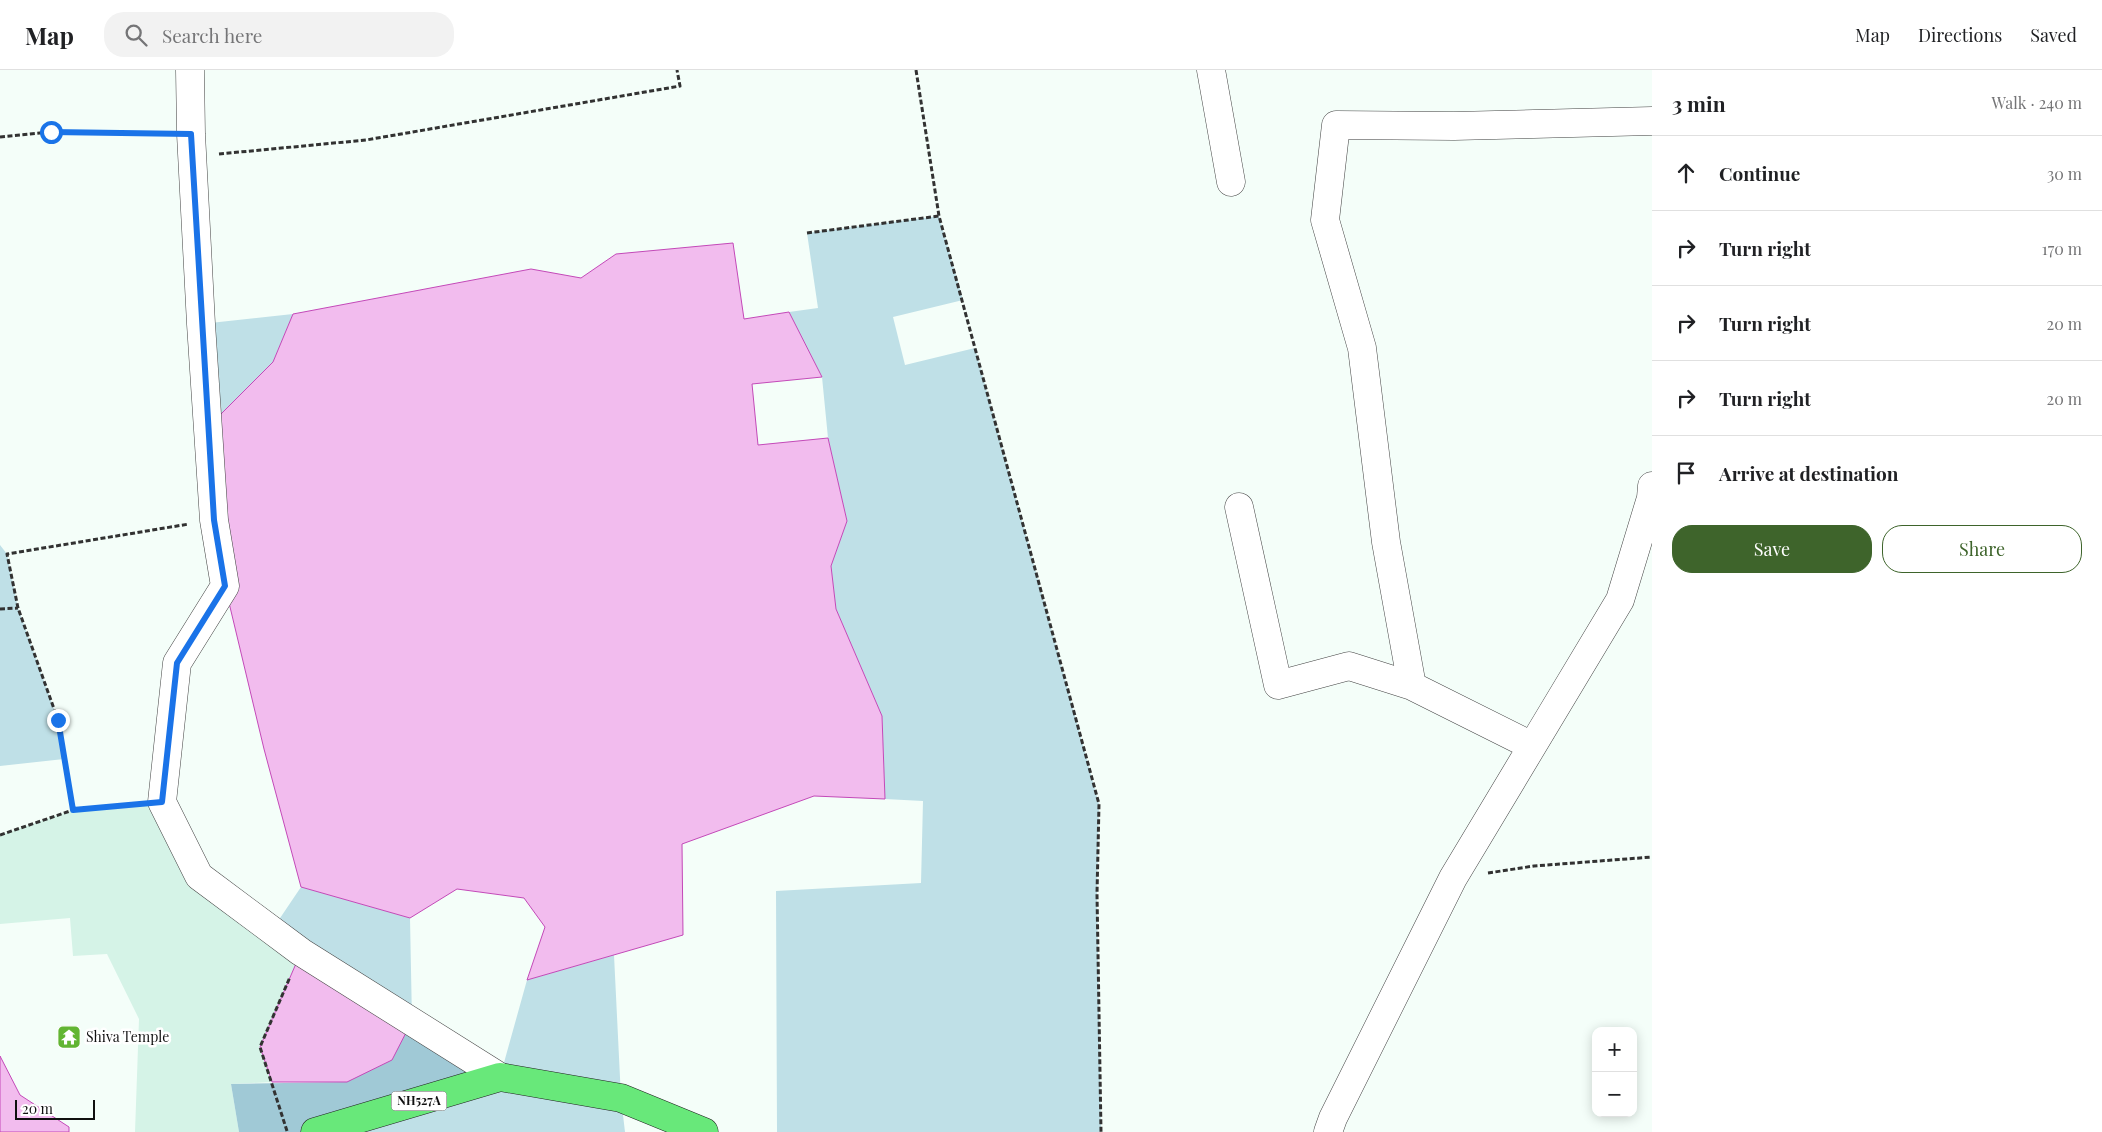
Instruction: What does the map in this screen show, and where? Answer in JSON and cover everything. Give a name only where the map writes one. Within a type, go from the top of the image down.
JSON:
[{"type":"highway","name":"NH527A","points":[[316,1132],[500,1077],[621,1098],[704,1132]]},
{"type":"street","points":[[190,70],[201,324],[214,520],[225,586],[177,663],[162,802],[199,876],[301,952],[500,1077]]},
{"type":"street","points":[[1211,70],[1231,182]]},
{"type":"street","points":[[1412,686],[1386,542],[1362,348],[1325,220],[1336,125],[1454,126],[1652,121]]},
{"type":"street","points":[[1328,1132],[1333,1118],[1453,878],[1620,600],[1651,498],[1652,486]]},
{"type":"street","points":[[1239,507],[1278,685],[1349,666],[1412,686],[1532,746]]},
{"type":"path","points":[[0,137],[51,132],[192,145],[366,140],[680,86],[677,70]]},
{"type":"path","points":[[916,70],[940,216],[1099,804],[1097,876],[1101,1132]]},
{"type":"path","points":[[807,232],[940,216]]},
{"type":"path","points":[[73,810],[58,720],[18,608],[8,554],[214,520]]},
{"type":"path","points":[[0,609],[18,608]]},
{"type":"path","points":[[0,835],[73,810],[162,802]]},
{"type":"path","points":[[1453,878],[1534,866],[1652,857]]},
{"type":"path","points":[[288,1132],[260,1047],[301,952]]},
{"type":"green space","points":[[162,802],[199,876],[301,952],[260,1047],[272,1082],[231,1084],[239,1132],[135,1132],[139,1019],[107,954],[73,956],[70,918],[0,924],[0,835],[73,810]]},
{"type":"shaded area","points":[[939,216],[963,300],[893,317],[905,365],[975,348],[1099,804],[1097,894],[1101,1132],[777,1132],[776,891],[921,883],[923,801],[885,799],[882,716],[836,609],[831,566],[847,521],[828,438],[822,377],[789,312],[818,308],[807,233]]},
{"type":"shaded area","points":[[733,243],[744,319],[789,312],[822,377],[752,384],[758,445],[828,438],[847,521],[831,566],[836,609],[882,716],[885,799],[814,796],[682,844],[683,935],[527,980],[545,927],[524,898],[457,889],[410,918],[301,887],[264,749],[225,586],[208,427],[273,362],[293,314],[531,269],[581,278],[616,254]]},
{"type":"shaded area","points":[[293,314],[273,362],[208,427],[201,324]]},
{"type":"shaded area","points":[[0,545],[7,554],[18,608],[58,720],[64,759],[0,766]]},
{"type":"shaded area","points":[[301,887],[410,918],[412,1021],[272,930]]},
{"type":"shaded area","points":[[301,952],[412,1021],[392,1060],[347,1082],[272,1082],[260,1047]]},
{"type":"shaded area","points":[[614,955],[621,1098],[625,1132],[342,1132],[500,1077],[527,980]]},
{"type":"shaded area","points":[[412,1021],[500,1077],[315,1132],[239,1132],[231,1084],[347,1082]]},
{"type":"shaded area","points":[[0,1056],[20,1095],[69,1127],[69,1132],[0,1132]]},
{"type":"place","name":"Shiva Temple","points":[[69,1037]]},
{"type":"route","points":[[51,132],[191,134],[194,156],[201,324],[214,520],[225,586],[177,663],[162,802],[73,810],[58,720]]}]
